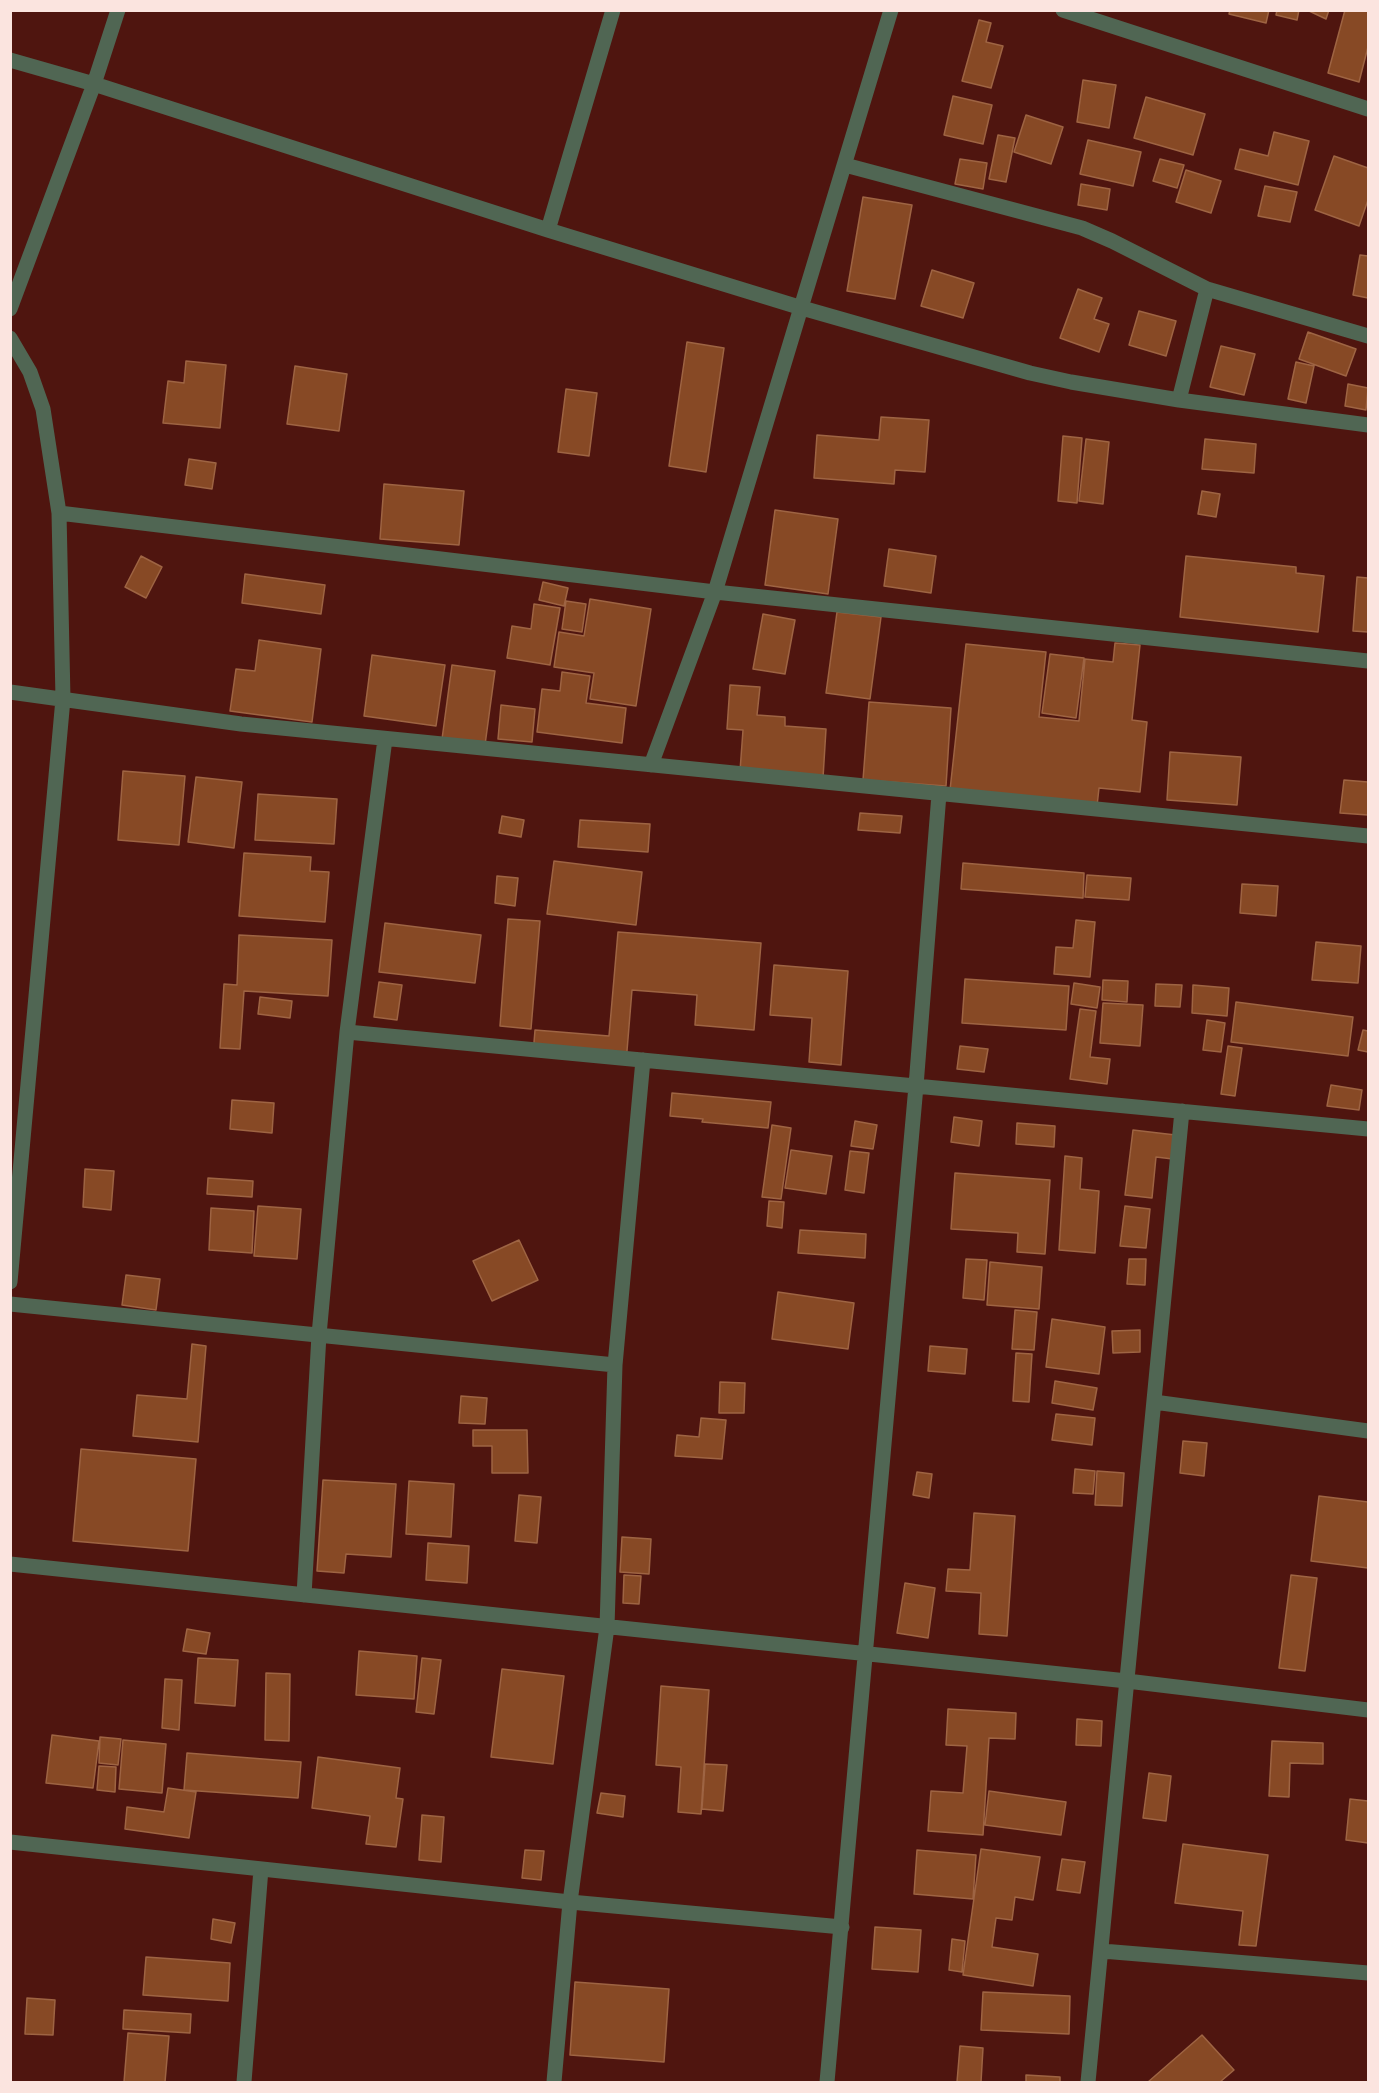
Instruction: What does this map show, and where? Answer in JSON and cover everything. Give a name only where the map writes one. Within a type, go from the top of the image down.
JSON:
[{"type":"street","points":[[10,309],[94,84],[118,10]]},
{"type":"street","points":[[548,230],[613,10]]},
{"type":"street","points":[[651,765],[715,592],[891,10]]},
{"type":"street","points":[[1063,10],[1368,109]]},
{"type":"street","points":[[10,60],[94,84],[548,230],[802,308],[1030,373],[1179,400],[1368,425]]},
{"type":"street","points":[[845,165],[1082,228],[1112,240],[1207,289],[1368,336]]},
{"type":"street","points":[[1179,400],[1207,289]]},
{"type":"street","points":[[10,338],[30,372],[43,409],[59,513],[63,699],[10,1282]]},
{"type":"street","points":[[59,513],[715,592],[1368,661]]},
{"type":"street","points":[[12,692],[241,724],[1368,836]]},
{"type":"street","points":[[303,1595],[319,1335],[347,1032],[385,739]]},
{"type":"street","points":[[827,2082],[916,1086],[939,794]]},
{"type":"street","points":[[347,1032],[1368,1129]]},
{"type":"street","points":[[554,2082],[570,1902],[607,1627],[615,1365],[643,1060]]},
{"type":"street","points":[[1088,2082],[1182,1111]]},
{"type":"street","points":[[10,1304],[615,1365]]},
{"type":"street","points":[[1154,1402],[1368,1431]]},
{"type":"street","points":[[10,1564],[1127,1681],[1368,1710]]},
{"type":"street","points":[[10,1842],[570,1902],[842,1927]]},
{"type":"street","points":[[244,2082],[261,1869]]},
{"type":"street","points":[[1102,1951],[1368,1972]]},
{"type":"building","points":[[1230,10],[1269,10],[1266,23],[1229,14]]},
{"type":"building","points":[[1277,10],[1299,10],[1297,20],[1276,15]]},
{"type":"building","points":[[1307,10],[1329,10],[1326,19]]},
{"type":"building","points":[[1345,10],[1368,10],[1368,47],[1359,82],[1328,73]]},
{"type":"building","points":[[979,20],[991,23],[986,42],[1003,46],[991,88],[962,81]]},
{"type":"building","points":[[1083,80],[1116,85],[1109,128],[1077,122]]},
{"type":"building","points":[[953,96],[992,105],[983,144],[944,135]]},
{"type":"building","points":[[1146,97],[1205,114],[1193,155],[1134,138]]},
{"type":"building","points":[[1026,115],[1063,127],[1051,164],[1014,152]]},
{"type":"building","points":[[1274,132],[1309,141],[1298,185],[1235,169],[1240,149],[1268,156]]},
{"type":"building","points":[[998,135],[1015,138],[1006,182],[989,179]]},
{"type":"building","points":[[1088,140],[1141,152],[1133,186],[1080,174]]},
{"type":"building","points":[[1334,156],[1368,168],[1368,200],[1359,226],[1315,210]]},
{"type":"building","points":[[960,159],[987,163],[983,189],[955,184]]},
{"type":"building","points":[[1160,159],[1184,165],[1177,188],[1153,181]]},
{"type":"building","points":[[1186,170],[1221,181],[1211,213],[1176,202]]},
{"type":"building","points":[[1081,184],[1110,189],[1107,210],[1078,205]]},
{"type":"building","points":[[1265,186],[1297,192],[1290,222],[1258,216]]},
{"type":"building","points":[[863,197],[912,205],[895,299],[847,291]]},
{"type":"building","points":[[1360,255],[1368,256],[1368,298],[1353,295]]},
{"type":"building","points":[[932,270],[974,283],[963,318],[921,306]]},
{"type":"building","points":[[1078,289],[1102,298],[1094,319],[1109,324],[1099,352],[1060,338]]},
{"type":"building","points":[[1139,311],[1176,321],[1166,356],[1129,345]]},
{"type":"building","points":[[1308,332],[1356,349],[1346,376],[1299,359]]},
{"type":"building","points":[[687,342],[724,348],[706,472],[669,466]]},
{"type":"building","points":[[1221,346],[1255,354],[1244,395],[1210,387]]},
{"type":"building","points":[[186,361],[226,365],[220,428],[163,423],[168,381],[184,383]]},
{"type":"building","points":[[1296,362],[1314,366],[1306,403],[1288,399]]},
{"type":"building","points":[[295,366],[347,374],[339,431],[287,424]]},
{"type":"building","points":[[1348,384],[1368,388],[1366,410],[1345,406]]},
{"type":"building","points":[[566,389],[597,393],[589,456],[558,452]]},
{"type":"building","points":[[881,417],[929,420],[925,472],[895,470],[894,484],[814,478],[817,435],[879,440]]},
{"type":"building","points":[[1063,436],[1082,438],[1077,503],[1058,501]]},
{"type":"building","points":[[1086,439],[1109,442],[1103,504],[1079,501]]},
{"type":"building","points":[[1205,439],[1256,444],[1254,473],[1202,469]]},
{"type":"building","points":[[189,459],[216,463],[212,489],[185,485]]},
{"type":"building","points":[[384,484],[464,491],[459,545],[380,539]]},
{"type":"building","points":[[1202,491],[1220,494],[1216,517],[1198,514]]},
{"type":"building","points":[[775,510],[838,519],[828,594],[765,585]]},
{"type":"building","points":[[889,549],[936,556],[931,593],[884,586]]},
{"type":"building","points":[[141,556],[162,567],[146,598],[125,587]]},
{"type":"building","points":[[1186,556],[1296,567],[1296,573],[1324,576],[1318,632],[1180,617]]},
{"type":"building","points":[[245,574],[325,585],[321,614],[242,603]]},
{"type":"building","points":[[1357,577],[1368,578],[1368,632],[1353,631]]},
{"type":"building","points":[[543,582],[568,588],[564,606],[539,600]]},
{"type":"building","points":[[590,599],[651,609],[636,706],[590,699],[594,673],[554,667],[559,632],[584,636]]},
{"type":"building","points":[[566,601],[586,604],[582,632],[562,629]]},
{"type":"building","points":[[534,604],[560,608],[550,665],[507,658],[512,626],[531,629]]},
{"type":"building","points":[[837,612],[881,617],[870,699],[826,693]]},
{"type":"building","points":[[763,614],[795,620],[785,674],[753,669]]},
{"type":"building","points":[[259,640],[321,649],[312,722],[230,711],[236,669],[255,671]]},
{"type":"building","points":[[1115,643],[1140,645],[1132,720],[1147,722],[1140,792],[1099,788],[1097,806],[950,790],[966,644],[1046,652],[1039,717],[1079,721],[1085,659],[1113,662]]},
{"type":"building","points":[[1050,654],[1084,658],[1076,718],[1042,713]]},
{"type":"building","points":[[372,655],[445,665],[436,726],[364,716]]},
{"type":"building","points":[[452,665],[495,671],[485,745],[442,739]]},
{"type":"building","points":[[562,672],[590,676],[586,703],[626,708],[622,743],[537,732],[542,689],[560,691]]},
{"type":"building","points":[[730,685],[760,687],[757,715],[785,717],[785,726],[826,729],[823,778],[740,771],[743,730],[727,729]]},
{"type":"building","points":[[869,702],[951,708],[946,786],[863,780]]},
{"type":"building","points":[[501,705],[535,709],[532,742],[498,739]]},
{"type":"building","points":[[1170,752],[1241,757],[1237,805],[1167,800]]},
{"type":"building","points":[[123,771],[185,776],[179,845],[118,840]]},
{"type":"building","points":[[196,777],[242,782],[234,848],[188,842]]},
{"type":"building","points":[[1344,780],[1368,782],[1368,815],[1340,813]]},
{"type":"building","points":[[258,794],[337,799],[334,844],[255,840]]},
{"type":"building","points":[[860,813],[902,816],[900,833],[858,830]]},
{"type":"building","points":[[502,816],[524,820],[521,837],[499,833]]},
{"type":"building","points":[[580,820],[650,824],[648,852],[578,847]]},
{"type":"building","points":[[244,853],[311,857],[310,871],[329,872],[325,922],[239,916]]},
{"type":"building","points":[[554,861],[642,872],[636,925],[547,914]]},
{"type":"building","points":[[963,863],[1084,873],[1083,898],[961,889]]},
{"type":"building","points":[[1087,875],[1131,878],[1129,900],[1085,897]]},
{"type":"building","points":[[497,876],[518,878],[515,906],[495,903]]},
{"type":"building","points":[[1242,884],[1278,886],[1276,916],[1240,913]]},
{"type":"building","points":[[508,919],[540,921],[531,1029],[500,1026]]},
{"type":"building","points":[[1076,920],[1095,922],[1090,977],[1054,974],[1056,947],[1073,948]]},
{"type":"building","points":[[385,923],[481,935],[475,983],[379,972]]},
{"type":"building","points":[[618,932],[761,943],[754,1030],[695,1025],[697,995],[632,990],[626,1063],[533,1055],[535,1030],[609,1036]]},
{"type":"building","points":[[239,935],[332,940],[328,996],[244,991],[240,1049],[220,1048],[224,984],[237,985]]},
{"type":"building","points":[[1316,942],[1361,946],[1358,983],[1312,980]]},
{"type":"building","points":[[774,965],[848,971],[841,1065],[809,1062],[812,1018],[770,1015]]},
{"type":"building","points":[[965,979],[1069,986],[1066,1030],[962,1023]]},
{"type":"building","points":[[1103,980],[1128,981],[1127,1002],[1102,1000]]},
{"type":"building","points":[[379,982],[402,985],[397,1020],[374,1017]]},
{"type":"building","points":[[1074,983],[1100,987],[1097,1008],[1071,1004]]},
{"type":"building","points":[[1156,984],[1182,985],[1180,1007],[1155,1006]]},
{"type":"building","points":[[1193,985],[1229,988],[1227,1016],[1192,1013]]},
{"type":"building","points":[[260,997],[292,1001],[290,1018],[258,1014]]},
{"type":"building","points":[[1236,1002],[1353,1017],[1348,1056],[1231,1042]]},
{"type":"building","points":[[1103,1003],[1143,1005],[1140,1046],[1100,1043]]},
{"type":"building","points":[[1080,1009],[1096,1011],[1090,1057],[1110,1059],[1107,1084],[1070,1079]]},
{"type":"building","points":[[1207,1020],[1225,1023],[1221,1052],[1203,1050]]},
{"type":"building","points":[[1363,1030],[1368,1031],[1368,1052],[1358,1050]]},
{"type":"building","points":[[960,1046],[988,1049],[984,1072],[957,1069]]},
{"type":"building","points":[[1228,1046],[1242,1048],[1235,1096],[1221,1094]]},
{"type":"building","points":[[1331,1085],[1362,1090],[1359,1110],[1327,1106]]},
{"type":"building","points":[[672,1093],[771,1102],[768,1128],[702,1122],[703,1119],[670,1116]]},
{"type":"building","points":[[232,1100],[274,1103],[272,1133],[230,1129]]},
{"type":"building","points":[[954,1117],[982,1121],[979,1146],[951,1142]]},
{"type":"building","points":[[855,1121],[877,1125],[873,1149],[851,1146]]},
{"type":"building","points":[[1017,1123],[1055,1126],[1054,1147],[1016,1144]]},
{"type":"building","points":[[772,1125],[791,1128],[781,1199],[762,1197]]},
{"type":"building","points":[[1133,1130],[1184,1136],[1181,1160],[1156,1157],[1152,1198],[1125,1195]]},
{"type":"building","points":[[791,1150],[832,1156],[826,1194],[785,1188]]},
{"type":"building","points":[[850,1151],[869,1153],[864,1193],[845,1190]]},
{"type":"building","points":[[1065,1156],[1082,1158],[1080,1189],[1099,1191],[1095,1253],[1059,1250]]},
{"type":"building","points":[[85,1169],[114,1171],[111,1210],[83,1207]]},
{"type":"building","points":[[955,1173],[1050,1180],[1045,1254],[1017,1252],[1018,1233],[951,1229]]},
{"type":"building","points":[[208,1178],[253,1181],[252,1197],[207,1194]]},
{"type":"building","points":[[769,1201],[784,1202],[782,1228],[767,1226]]},
{"type":"building","points":[[258,1206],[301,1209],[297,1259],[254,1256]]},
{"type":"building","points":[[1125,1206],[1150,1209],[1146,1248],[1120,1246]]},
{"type":"building","points":[[211,1208],[254,1211],[252,1253],[209,1250]]},
{"type":"building","points":[[800,1230],[866,1234],[865,1258],[798,1253]]},
{"type":"building","points":[[519,1240],[538,1280],[492,1301],[473,1261]]},
{"type":"building","points":[[966,1259],[987,1260],[984,1300],[963,1298]]},
{"type":"building","points":[[1129,1259],[1146,1259],[1145,1285],[1127,1284]]},
{"type":"building","points":[[990,1262],[1042,1267],[1039,1309],[987,1305]]},
{"type":"building","points":[[126,1275],[160,1279],[156,1310],[122,1305]]},
{"type":"building","points":[[778,1292],[854,1303],[848,1349],[772,1339]]},
{"type":"building","points":[[1015,1310],[1037,1312],[1034,1350],[1012,1349]]},
{"type":"building","points":[[1052,1319],[1105,1327],[1099,1374],[1046,1367]]},
{"type":"building","points":[[1140,1330],[1140,1352],[1113,1353],[1112,1331]]},
{"type":"building","points":[[192,1344],[206,1346],[198,1442],[133,1436],[137,1395],[187,1399]]},
{"type":"building","points":[[930,1346],[967,1349],[965,1374],[928,1371]]},
{"type":"building","points":[[1016,1353],[1032,1354],[1029,1402],[1013,1401]]},
{"type":"building","points":[[1055,1381],[1097,1388],[1093,1410],[1052,1403]]},
{"type":"building","points":[[720,1382],[745,1383],[744,1413],[719,1413]]},
{"type":"building","points":[[461,1396],[487,1398],[485,1424],[459,1423]]},
{"type":"building","points":[[1056,1414],[1095,1418],[1092,1445],[1052,1440]]},
{"type":"building","points":[[701,1418],[726,1420],[722,1459],[675,1456],[677,1435],[699,1437]]},
{"type":"building","points":[[473,1430],[527,1430],[528,1473],[492,1473],[492,1446],[473,1446]]},
{"type":"building","points":[[1183,1441],[1207,1443],[1204,1476],[1180,1473]]},
{"type":"building","points":[[81,1449],[196,1459],[188,1551],[73,1541]]},
{"type":"building","points":[[1075,1469],[1095,1471],[1093,1494],[1073,1493]]},
{"type":"building","points":[[1097,1471],[1124,1473],[1122,1506],[1095,1505]]},
{"type":"building","points":[[917,1472],[932,1474],[929,1498],[913,1495]]},
{"type":"building","points":[[323,1480],[396,1484],[391,1557],[346,1554],[344,1573],[317,1571]]},
{"type":"building","points":[[409,1481],[454,1484],[451,1537],[406,1534]]},
{"type":"building","points":[[519,1495],[541,1497],[537,1543],[515,1541]]},
{"type":"building","points":[[1319,1496],[1368,1502],[1368,1568],[1311,1561]]},
{"type":"building","points":[[974,1513],[1015,1516],[1007,1636],[979,1634],[981,1593],[946,1591],[948,1569],[970,1570]]},
{"type":"building","points":[[622,1537],[651,1539],[649,1574],[620,1572]]},
{"type":"building","points":[[428,1543],[469,1546],[467,1583],[426,1580]]},
{"type":"building","points":[[624,1575],[641,1576],[639,1604],[623,1603]]},
{"type":"building","points":[[1291,1575],[1317,1578],[1305,1671],[1279,1668]]},
{"type":"building","points":[[905,1583],[935,1588],[928,1638],[897,1633]]},
{"type":"building","points":[[187,1629],[210,1633],[206,1654],[183,1651]]},
{"type":"building","points":[[359,1651],[417,1656],[414,1699],[356,1695]]},
{"type":"building","points":[[198,1658],[238,1660],[235,1706],[195,1703]]},
{"type":"building","points":[[422,1658],[441,1660],[434,1714],[416,1712]]},
{"type":"building","points":[[502,1669],[564,1676],[553,1764],[491,1757]]},
{"type":"building","points":[[266,1673],[290,1674],[289,1741],[265,1740]]},
{"type":"building","points":[[165,1679],[182,1680],[179,1730],[162,1728]]},
{"type":"building","points":[[661,1686],[709,1690],[701,1814],[678,1812],[681,1767],[656,1765]]},
{"type":"building","points":[[948,1709],[1016,1713],[1015,1739],[989,1738],[983,1835],[928,1831],[931,1791],[963,1793],[967,1746],[946,1745]]},
{"type":"building","points":[[1077,1719],[1102,1721],[1101,1746],[1076,1745]]},
{"type":"building","points":[[52,1735],[99,1741],[93,1788],[46,1783]]},
{"type":"building","points":[[100,1737],[121,1739],[118,1765],[99,1763]]},
{"type":"building","points":[[123,1740],[166,1744],[162,1793],[119,1789]]},
{"type":"building","points":[[1272,1741],[1323,1743],[1323,1764],[1290,1763],[1289,1797],[1269,1796]]},
{"type":"building","points":[[187,1753],[301,1762],[298,1798],[184,1790]]},
{"type":"building","points":[[318,1757],[400,1768],[396,1798],[403,1799],[396,1847],[366,1844],[370,1816],[312,1808]]},
{"type":"building","points":[[705,1764],[727,1765],[723,1811],[702,1809]]},
{"type":"building","points":[[99,1766],[116,1767],[115,1792],[97,1790]]},
{"type":"building","points":[[1149,1773],[1171,1776],[1166,1821],[1143,1818]]},
{"type":"building","points":[[168,1788],[196,1792],[189,1838],[125,1829],[127,1807],[164,1812]]},
{"type":"building","points":[[989,1791],[1066,1802],[1061,1835],[985,1825]]},
{"type":"building","points":[[601,1793],[625,1796],[623,1817],[597,1813]]},
{"type":"building","points":[[1350,1799],[1368,1801],[1368,1843],[1346,1840]]},
{"type":"building","points":[[422,1815],[444,1817],[441,1862],[419,1860]]},
{"type":"building","points":[[1183,1844],[1268,1855],[1256,1946],[1239,1945],[1243,1911],[1175,1903]]},
{"type":"building","points":[[981,1849],[1040,1857],[1033,1900],[1015,1897],[1012,1920],[996,1918],[992,1947],[1038,1954],[1033,1986],[963,1975]]},
{"type":"building","points":[[525,1850],[544,1851],[541,1880],[522,1878]]},
{"type":"building","points":[[917,1850],[976,1855],[973,1899],[914,1894]]},
{"type":"building","points":[[1062,1859],[1085,1862],[1080,1893],[1057,1890]]},
{"type":"building","points":[[213,1919],[235,1923],[231,1943],[211,1939]]},
{"type":"building","points":[[875,1927],[921,1930],[918,1972],[872,1969]]},
{"type":"building","points":[[952,1939],[965,1941],[962,1972],[949,1970]]},
{"type":"building","points":[[146,1957],[230,1963],[228,2001],[143,1995]]},
{"type":"building","points":[[575,1982],[669,1989],[664,2062],[570,2055]]},
{"type":"building","points":[[983,1992],[1070,1996],[1069,2034],[981,2030]]},
{"type":"building","points":[[27,1998],[55,2000],[53,2035],[25,2034]]},
{"type":"building","points":[[124,2010],[191,2014],[190,2033],[123,2029]]},
{"type":"building","points":[[128,2033],[169,2036],[165,2082],[124,2082]]},
{"type":"building","points":[[1202,2035],[1234,2070],[1220,2082],[1148,2082]]},
{"type":"building","points":[[960,2046],[983,2048],[981,2082],[957,2082]]},
{"type":"building","points":[[1026,2075],[1060,2077],[1060,2082],[1026,2082]]}]
